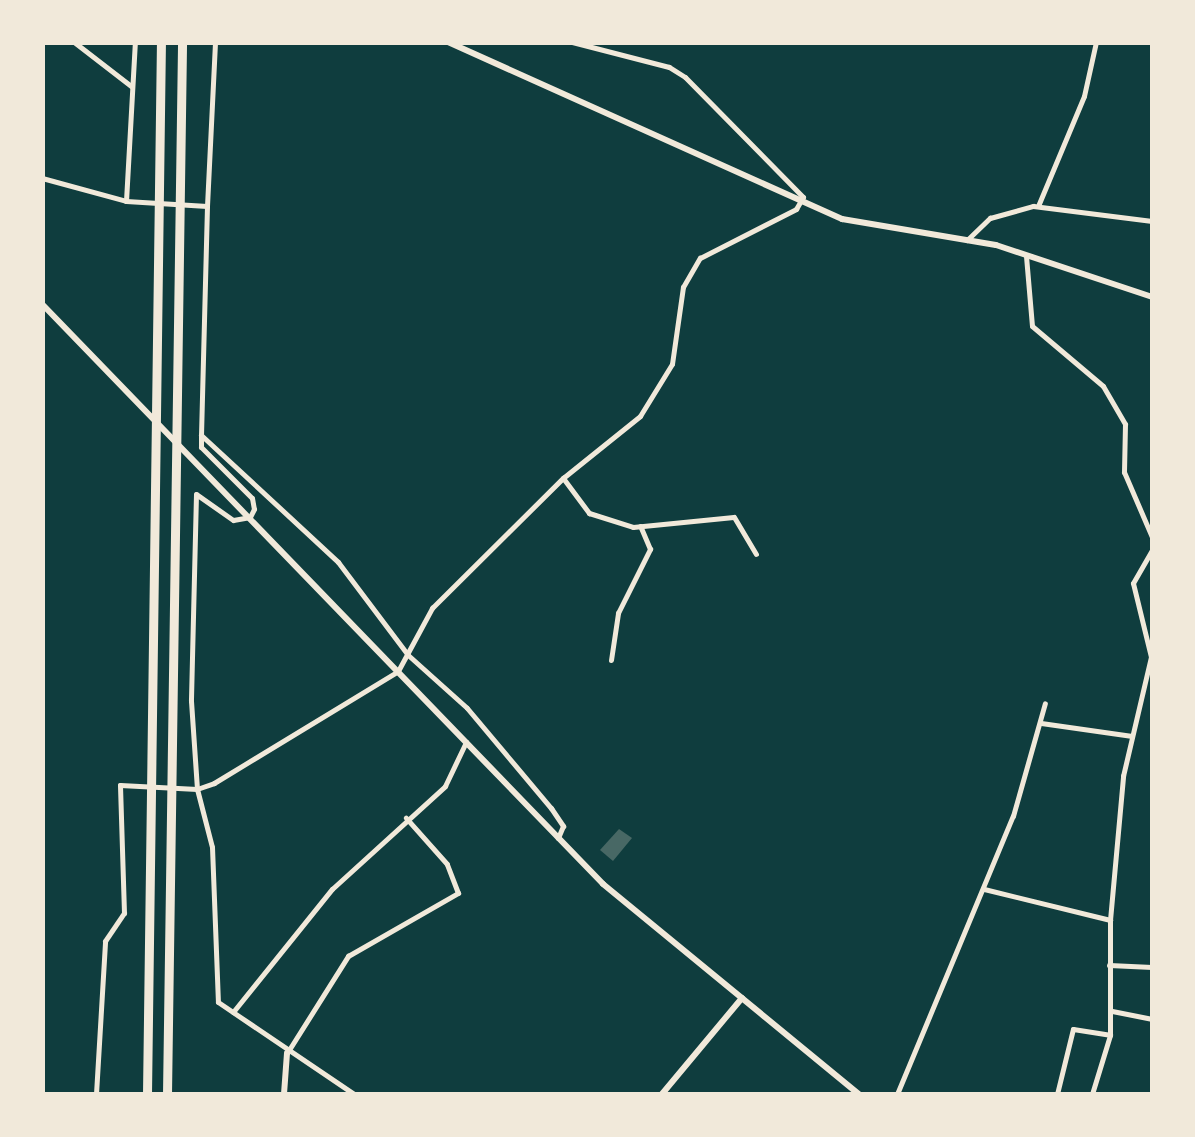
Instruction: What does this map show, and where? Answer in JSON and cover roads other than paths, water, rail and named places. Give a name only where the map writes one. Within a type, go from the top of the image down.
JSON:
[{"type":"highway","points":[[147,1094],[161,42]]},
{"type":"highway","points":[[168,1094],[182,42]]},
{"type":"street","points":[[74,42],[131,86]]},
{"type":"street","points":[[126,201],[134,42]]},
{"type":"street","points":[[215,42],[204,205],[201,447],[252,498],[250,518]]},
{"type":"street","points":[[448,42],[801,202],[862,224],[967,240],[1026,254],[1152,298]]},
{"type":"street","points":[[96,1094],[105,941],[124,913],[120,785],[197,789],[398,672],[432,608],[563,478],[640,416],[667,378],[683,287],[700,258],[801,202],[803,197],[669,66],[572,42]]},
{"type":"street","points":[[1038,206],[1084,96],[1096,42]]},
{"type":"street","points":[[42,178],[126,201],[204,205]]},
{"type":"street","points":[[967,240],[990,218],[1038,206],[1152,221]]},
{"type":"street","points":[[1026,254],[1032,326],[1103,386],[1125,424],[1124,472],[1152,537]]},
{"type":"street","points":[[42,304],[603,884],[859,1094]]},
{"type":"street","points":[[201,435],[338,562],[408,655],[468,708],[551,808],[563,826],[558,838]]},
{"type":"street","points":[[563,478],[589,514],[640,526],[734,518],[756,554]]},
{"type":"street","points":[[250,518],[233,520],[196,494],[191,701],[197,789],[212,847],[218,1002],[344,1091],[354,1094]]},
{"type":"street","points":[[611,660],[618,613],[650,549],[640,526]]},
{"type":"street","points":[[1092,1094],[1110,1034],[1110,920],[1132,736],[1150,656],[1133,583],[1152,550]]},
{"type":"street","points":[[897,1094],[984,890],[1045,703]]},
{"type":"street","points":[[1040,722],[1132,736]]},
{"type":"street","points":[[233,1012],[332,889],[445,786],[466,742]]},
{"type":"street","points":[[284,1094],[288,1053],[348,956],[458,893],[447,864],[406,818]]},
{"type":"street","points":[[984,890],[1110,920]]},
{"type":"street","points":[[1109,965],[1152,967]]},
{"type":"street","points":[[662,1094],[742,998]]},
{"type":"street","points":[[1112,1011],[1152,1020]]},
{"type":"street","points":[[1057,1094],[1073,1029],[1110,1034]]}]
